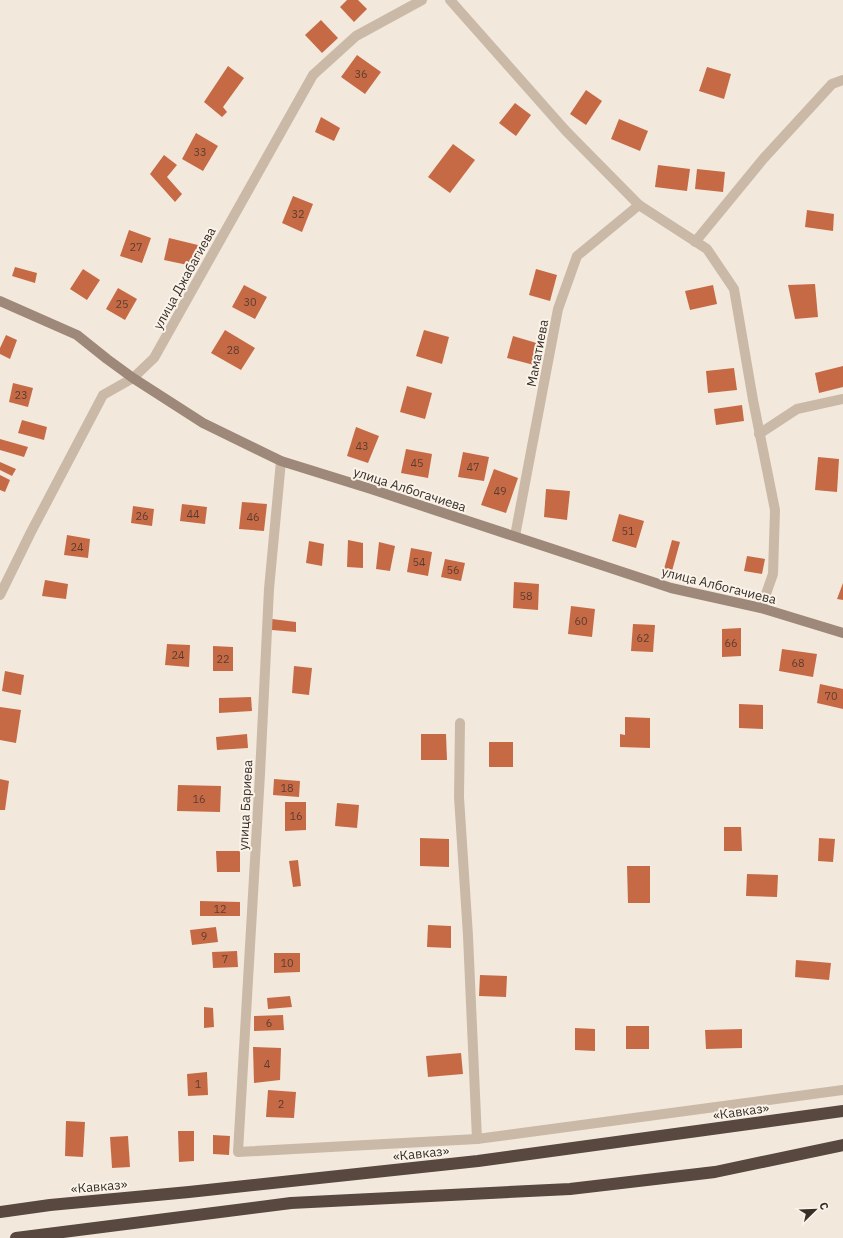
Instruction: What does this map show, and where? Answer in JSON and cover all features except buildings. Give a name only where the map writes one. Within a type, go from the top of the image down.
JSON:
[{"type":"highway","name":"«Кавказ»","points":[[0,1212],[50,1205],[190,1192],[478,1161],[843,1111]]},
{"type":"highway","points":[[16,1238],[291,1203],[570,1189],[715,1172],[843,1145]]},
{"type":"street","name":"улица Джабагиева","points":[[0,595],[31,532],[103,395],[133,378],[154,358],[313,75],[356,36],[422,0]]},
{"type":"street","points":[[450,0],[566,131],[639,205],[707,249],[734,289],[774,510],[773,574],[761,608]]},
{"type":"street","points":[[695,242],[764,158],[832,84],[843,80]]},
{"type":"street","name":"Маматиева","points":[[514,536],[558,310],[577,256],[639,205]]},
{"type":"street","name":"улица Албогачиева","points":[[0,301],[77,334],[133,378],[203,423],[280,461],[371,489],[671,588],[761,608],[843,633]]},
{"type":"street","points":[[760,434],[797,409],[843,399]]},
{"type":"street","name":"улица Бариева","points":[[280,461],[269,589],[238,1152],[477,1139]]},
{"type":"street","points":[[460,723],[459,797],[468,936],[477,1139],[843,1090]]}]
